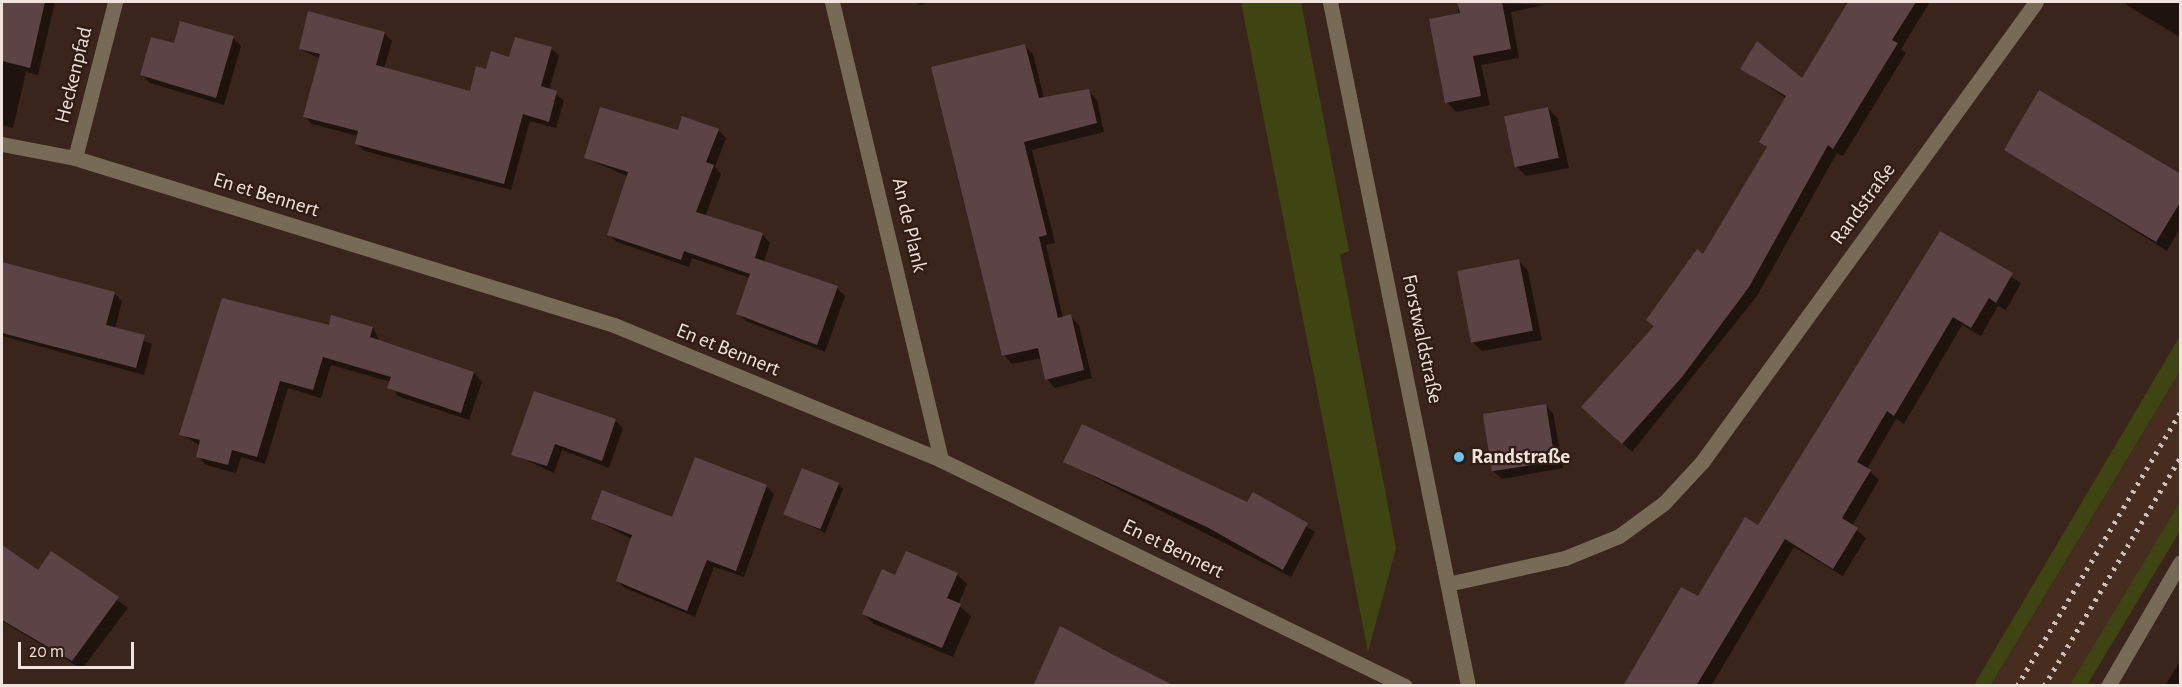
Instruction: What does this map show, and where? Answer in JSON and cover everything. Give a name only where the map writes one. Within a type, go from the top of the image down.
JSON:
[{"type":"street","name":"Heckenpfad","points":[[75,158],[115,2]]},
{"type":"street","name":"An de Plank","points":[[832,2],[941,460]]},
{"type":"street","name":"Forstwaldstraße","points":[[1330,2],[1452,583],[1468,686]]},
{"type":"street","name":"Randstraße","points":[[1452,583],[1564,558],[1619,536],[1664,503],[1702,462],[2036,2]]},
{"type":"street","name":"En et Bennert","points":[[2,144],[75,158],[614,325],[941,460],[1405,686]]},
{"type":"street","points":[[2108,686],[2181,563]]},
{"type":"shaded area","points":[[2180,371],[2180,502],[2071,685],[1991,686]]},
{"type":"green space","points":[[1241,2],[1301,2],[1349,251],[1340,255],[1396,548],[1368,652]]},
{"type":"green space","points":[[2180,336],[2180,371],[1991,685],[1974,685]]},
{"type":"green space","points":[[2180,502],[2180,531],[2087,685],[2070,685]]},
{"type":"building","points":[[2,2],[45,2],[30,68],[2,61]]},
{"type":"building","points":[[1457,2],[1502,2],[1511,49],[1473,56],[1481,96],[1445,103],[1429,19],[1460,13]]},
{"type":"building","points":[[1848,2],[1916,2],[1892,40],[1898,43],[1833,149],[1828,145],[1749,287],[1682,377],[1622,444],[1581,407],[1654,326],[1646,320],[1697,249],[1703,254],[1767,147],[1759,142],[1786,96],[1740,69],[1757,41],[1802,78]]},
{"type":"building","points":[[308,11],[385,32],[376,65],[470,91],[476,66],[486,69],[491,51],[509,57],[515,37],[552,47],[541,86],[557,91],[549,122],[523,114],[504,184],[355,144],[358,131],[303,117],[320,54],[299,49]]},
{"type":"building","points":[[180,21],[234,36],[216,98],[140,75],[151,37],[174,43]]},
{"type":"building","points":[[1025,44],[1039,98],[1089,89],[1097,123],[1024,142],[1047,235],[1039,237],[1058,318],[1071,314],[1084,370],[1045,380],[1038,348],[1002,356],[931,67]]},
{"type":"building","points":[[2039,90],[2181,174],[2181,201],[2156,242],[2004,150]]},
{"type":"building","points":[[600,107],[678,130],[682,116],[719,129],[706,162],[714,165],[696,212],[763,233],[755,258],[838,286],[817,345],[736,314],[750,274],[684,251],[681,260],[607,235],[628,172],[584,158]]},
{"type":"building","points":[[1548,107],[1559,158],[1515,167],[1504,116]]},
{"type":"building","points":[[1940,231],[2013,273],[1996,303],[1989,298],[1971,328],[1953,317],[1894,416],[1887,411],[1857,462],[1871,470],[1842,518],[1858,528],[1833,569],[1785,539],[1696,686],[1623,686],[1681,587],[1698,596],[1745,517],[1758,525]]},
{"type":"building","points":[[1519,259],[1533,331],[1471,343],[1457,271]]},
{"type":"building","points":[[2,262],[115,292],[106,325],[145,335],[136,368],[2,333]]},
{"type":"building","points":[[222,298],[329,325],[331,315],[373,327],[370,337],[474,372],[461,413],[387,388],[391,377],[323,357],[313,390],[280,381],[257,457],[232,450],[228,465],[196,457],[200,440],[179,435]]},
{"type":"building","points":[[534,391],[616,419],[602,461],[555,444],[547,466],[511,455]]},
{"type":"building","points":[[1546,404],[1555,461],[1492,471],[1483,414]]},
{"type":"building","points":[[1082,424],[1247,502],[1253,492],[1308,523],[1283,570],[1207,527],[1063,462]]},
{"type":"building","points":[[695,457],[767,485],[736,571],[707,560],[687,611],[616,581],[632,535],[591,519],[602,490],[672,517]]},
{"type":"building","points":[[802,468],[839,483],[820,529],[783,514]]},
{"type":"building","points":[[2,545],[38,570],[51,551],[119,597],[72,661],[2,620]]},
{"type":"building","points":[[906,551],[958,573],[947,598],[961,604],[942,648],[862,614],[882,569],[895,575]]},
{"type":"building","points":[[1060,626],[1110,653],[1175,686],[1033,686]]},
{"type":"railway","points":[[2017,686],[2180,413]]},
{"type":"railway","points":[[2044,686],[2180,458]]},
{"type":"place","name":"Randstraße","points":[[1459,457]]}]
